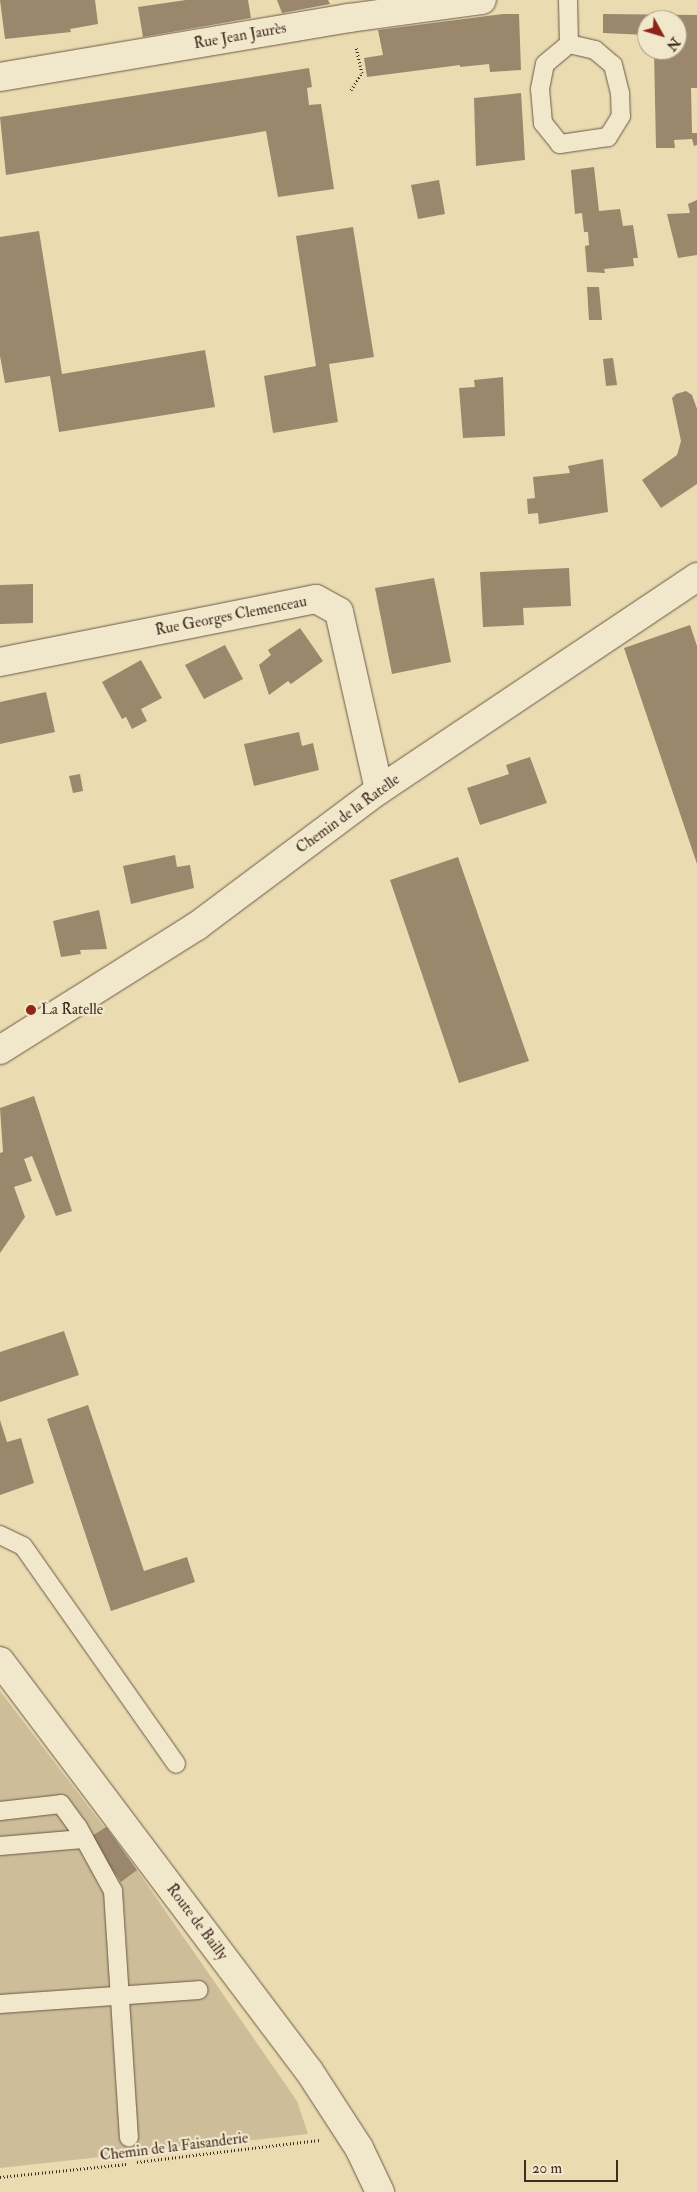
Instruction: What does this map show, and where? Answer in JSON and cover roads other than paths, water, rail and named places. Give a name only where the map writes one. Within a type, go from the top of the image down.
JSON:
[{"type":"street","name":"Rue Jean Jaurès","points":[[0,77],[349,18],[482,0]]},
{"type":"street","name":"Chemin de la Ratelle","points":[[0,1050],[197,926],[379,790],[697,577]]},
{"type":"street","name":"Rue Georges Clemenceau","points":[[0,662],[316,599],[339,612],[379,790]]},
{"type":"street","name":"Route de Bailly","points":[[0,1661],[284,2037],[349,2132],[380,2192]]},
{"type":"lane","points":[[568,0],[569,44]]},
{"type":"lane","points":[[569,44],[594,50],[613,65],[620,94],[620,116],[608,137],[560,144],[543,123],[540,89],[545,64],[569,44]]},
{"type":"lane","points":[[0,1535],[23,1546],[176,1764]]},
{"type":"lane","points":[[0,1811],[61,1804],[113,1892],[118,1996],[129,2136]]},
{"type":"lane","points":[[0,1846],[83,1839]]},
{"type":"lane","points":[[0,2004],[199,1990]]},
{"type":"place","name":"La Ratelle","points":[[31,1010]]}]
